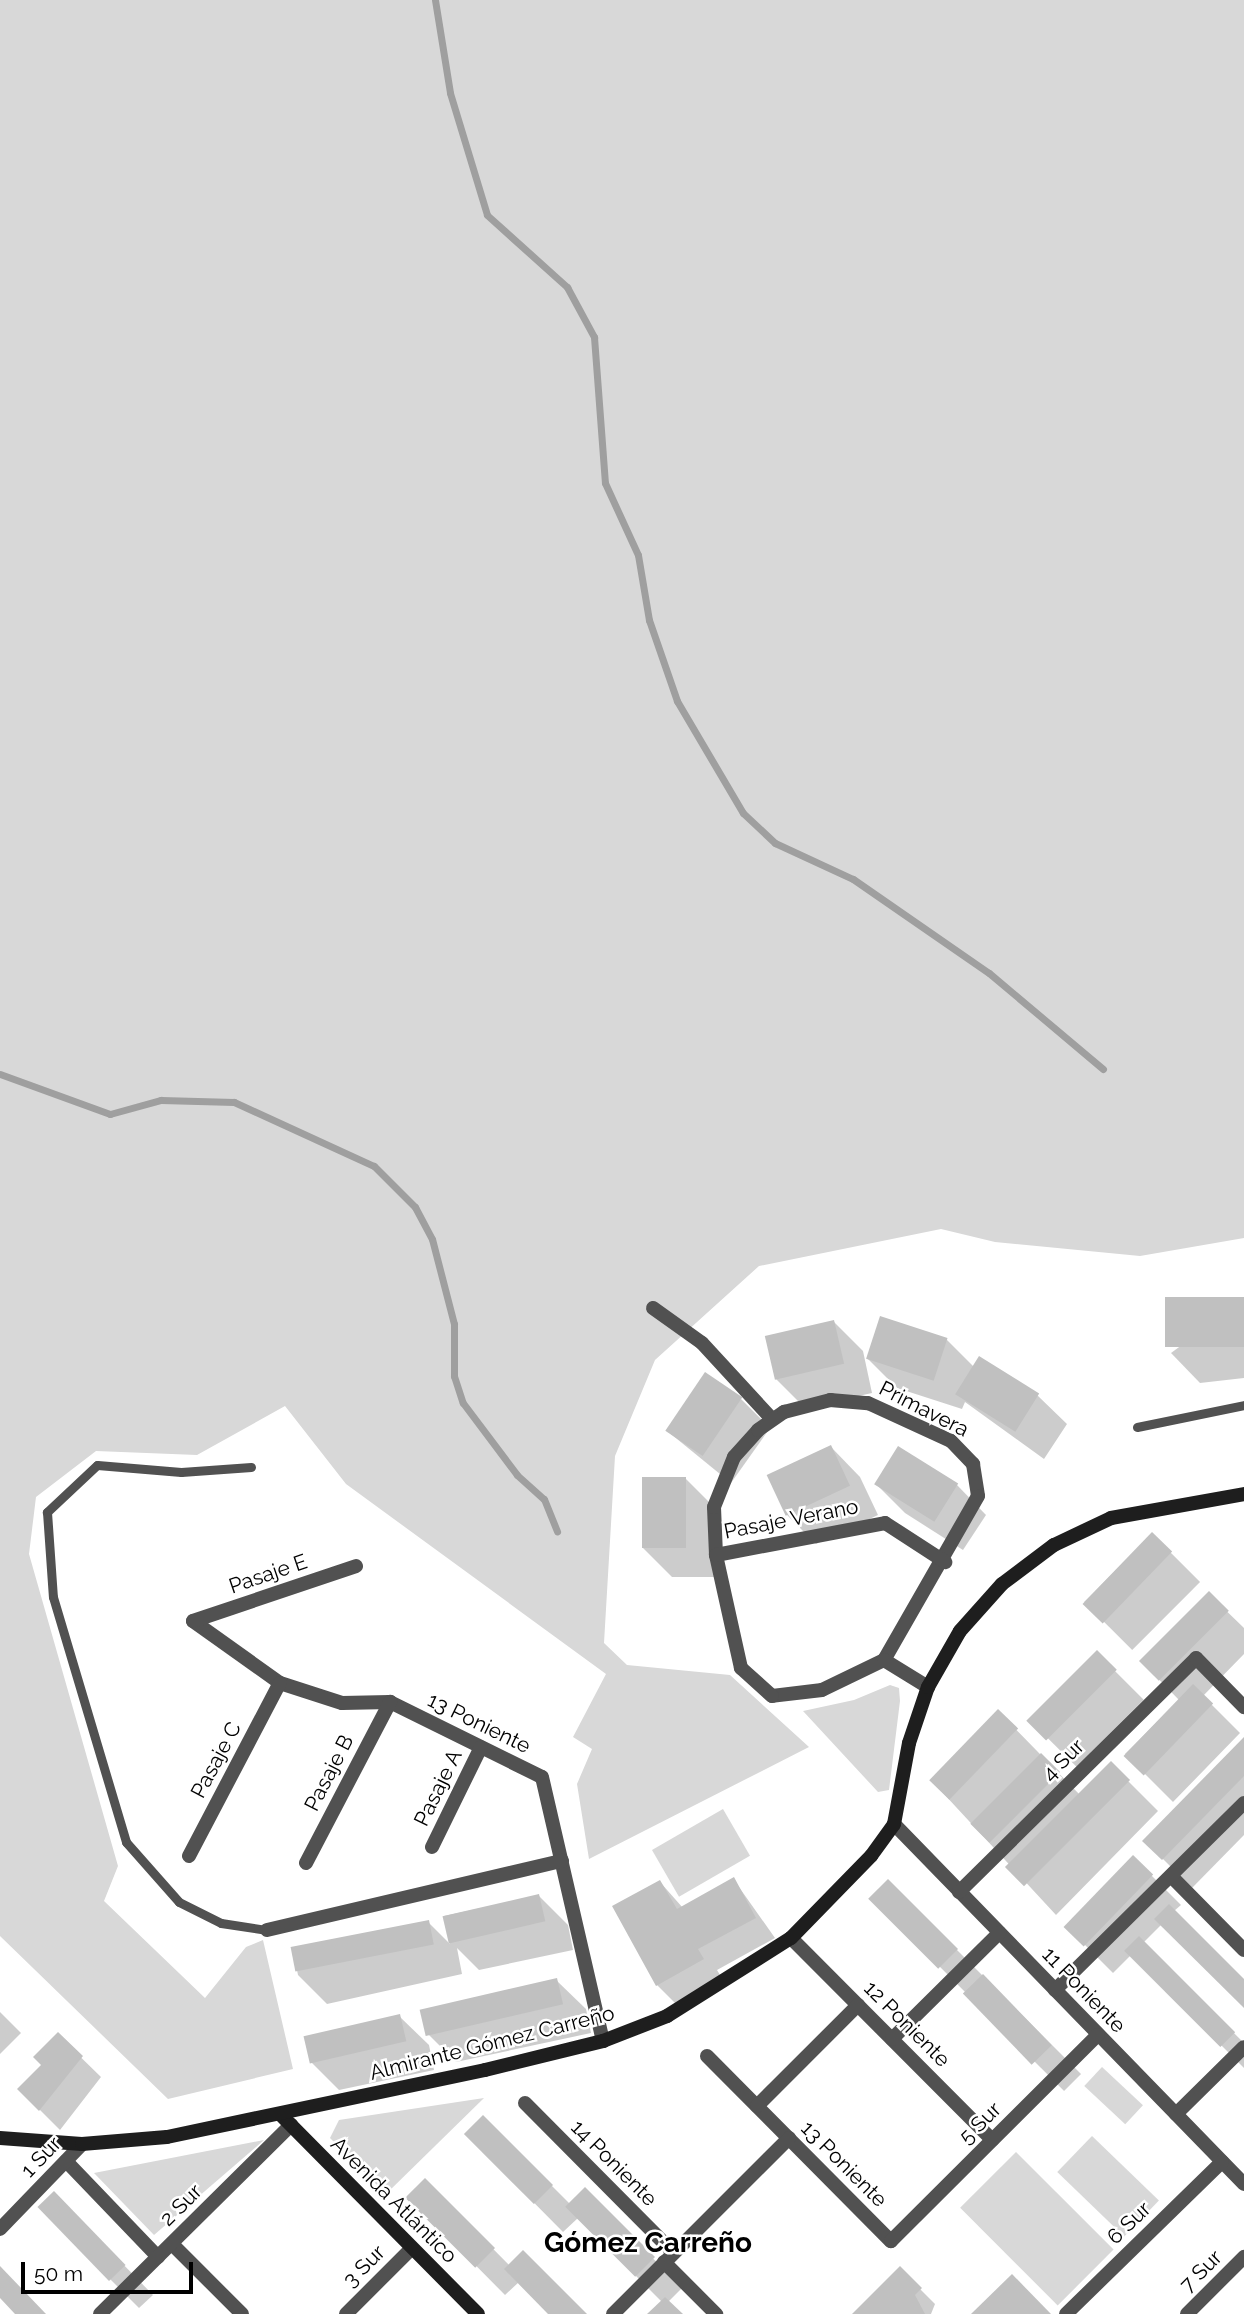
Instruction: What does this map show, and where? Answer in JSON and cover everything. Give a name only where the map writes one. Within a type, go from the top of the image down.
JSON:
[{"type":"street","points":[[653,1308],[702,1343],[772,1419]]},
{"type":"street","name":"Primavera","points":[[810,1403],[868,1403],[960,1448],[973,1464],[978,1496],[945,1562],[884,1660],[822,1690],[783,1698],[762,1692],[741,1668],[716,1555],[714,1507],[725,1472],[745,1442],[772,1419],[810,1403]]},
{"type":"street","name":"Almirante Gómez Carreño","points":[[0,2138],[82,2144],[167,2137],[286,2120],[603,2041],[704,1997],[791,1938],[846,1885],[894,1824],[909,1743],[928,1687],[980,1606],[1054,1545],[1132,1511],[1244,1494]]},
{"type":"street","name":"Pasaje Verano","points":[[716,1555],[885,1523],[945,1562]]},
{"type":"street","name":"Pasaje E","points":[[193,1621],[356,1566]]},
{"type":"street","name":"13 Poniente","points":[[193,1621],[280,1683],[342,1703],[390,1702],[542,1777],[603,2041]]},
{"type":"street","name":"4 Sur","points":[[959,1892],[1196,1658],[1244,1707]]},
{"type":"street","points":[[884,1660],[928,1687]]},
{"type":"street","name":"Pasaje C","points":[[189,1856],[280,1683]]},
{"type":"street","name":"Pasaje B","points":[[306,1863],[390,1702]]},
{"type":"street","name":"Pasaje A","points":[[432,1847],[481,1747]]},
{"type":"street","points":[[1055,1990],[1244,1803]]},
{"type":"street","name":"11 Poniente","points":[[894,1824],[1244,2184]]},
{"type":"street","points":[[267,1930],[562,1861]]},
{"type":"street","points":[[1171,1876],[1244,1950]]},
{"type":"street","points":[[892,2039],[999,1933]]},
{"type":"street","name":"12 Poniente","points":[[791,1938],[992,2140]]},
{"type":"street","points":[[757,2106],[858,2005]]},
{"type":"street","name":"5 Sur","points":[[891,2241],[1098,2035]]},
{"type":"street","points":[[1176,2114],[1244,2047]]},
{"type":"street","name":"13 Poniente","points":[[707,2056],[891,2241]]},
{"type":"street","name":"14 Poniente","points":[[524,2103],[669,2258],[716,2314]]},
{"type":"street","name":"2 Sur","points":[[100,2314],[172,2244],[286,2120]]},
{"type":"street","name":"Avenida Atlántico","points":[[286,2120],[478,2314]]},
{"type":"street","points":[[613,2314],[789,2138]]},
{"type":"street","name":"1 Sur","points":[[2,2223],[82,2144]]},
{"type":"street","points":[[66,2161],[158,2257]]},
{"type":"street","name":"6 Sur","points":[[1066,2314],[1222,2162]]},
{"type":"street","points":[[172,2244],[242,2314]]},
{"type":"street","name":"3 Sur","points":[[346,2314],[412,2248]]},
{"type":"street","name":"7 Sur","points":[[1186,2314],[1244,2257]]},
{"type":"lane","points":[[1137,1427],[1244,1405]]},
{"type":"lane","points":[[251,1467],[181,1472],[97,1465],[47,1512],[53,1597],[126,1842],[179,1902],[221,1923],[267,1930]]},
{"type":"shaded area","points":[[0,0],[1244,0],[1244,1238],[1140,1256],[995,1242],[941,1229],[759,1266],[655,1360],[615,1456],[604,1643],[627,1665],[730,1675],[809,1747],[589,1859],[577,1784],[592,1749],[573,1737],[606,1674],[346,1484],[285,1406],[197,1455],[96,1451],[36,1497],[29,1554],[118,1866],[104,1901],[205,1998],[246,1947],[263,1940],[293,2069],[168,2099],[0,1936]]},
{"type":"shaded area","points":[[890,1685],[899,1688],[900,1701],[889,1790],[878,1792],[803,1711],[854,1700]]},
{"type":"shaded area","points":[[723,1809],[750,1856],[679,1897],[652,1850]]},
{"type":"shaded area","points":[[1102,2067],[1143,2105],[1125,2124],[1084,2086]]},
{"type":"shaded area","points":[[484,2098],[386,2194],[330,2138],[339,2120]]},
{"type":"shaded area","points":[[1092,2136],[1159,2201],[1124,2237],[1057,2172]]},
{"type":"shaded area","points":[[264,2140],[154,2235],[94,2173]]},
{"type":"shaded area","points":[[1016,2152],[1114,2250],[1058,2305],[960,2208]]},
{"type":"building","points":[[1165,1297],[1244,1297],[1244,1347],[1165,1347]]},
{"type":"building","points":[[880,1316],[948,1338],[934,1381],[866,1359]]},
{"type":"building","points":[[834,1320],[844,1364],[775,1380],[765,1336]]},
{"type":"building","points":[[979,1356],[1039,1394],[1015,1432],[955,1394]]},
{"type":"building","points":[[705,1372],[742,1397],[703,1456],[665,1431]]},
{"type":"building","points":[[831,1445],[850,1486],[786,1516],[767,1475]]},
{"type":"building","points":[[898,1446],[958,1484],[934,1522],[874,1484]]},
{"type":"building","points":[[642,1477],[686,1477],[686,1548],[642,1548]]},
{"type":"building","points":[[1152,1532],[1172,1551],[1103,1623],[1083,1604]]},
{"type":"building","points":[[1209,1591],[1229,1611],[1159,1681],[1139,1661]]},
{"type":"building","points":[[1097,1650],[1117,1670],[1046,1741],[1026,1721]]},
{"type":"building","points":[[1193,1684],[1213,1703],[1144,1775],[1124,1756]]},
{"type":"building","points":[[998,1709],[1018,1728],[949,1800],[929,1780]]},
{"type":"building","points":[[1244,1737],[1244,1776],[1162,1860],[1142,1841]]},
{"type":"building","points":[[1041,1753],[1060,1772],[989,1843],[970,1824]]},
{"type":"building","points":[[1111,1761],[1130,1780],[1024,1886],[1005,1867]]},
{"type":"building","points":[[1133,1855],[1153,1874],[1084,1946],[1064,1927]]},
{"type":"building","points":[[734,1877],[756,1918],[698,1949],[704,1959],[656,1986],[612,1906],[660,1880],[677,1909]]},
{"type":"building","points":[[888,1879],[958,1949],[938,1969],[868,1899]]},
{"type":"building","points":[[539,1894],[545,1921],[449,1944],[443,1916]]},
{"type":"building","points":[[1169,1904],[1244,1979],[1244,2008],[1154,1919]]},
{"type":"building","points":[[429,1920],[434,1945],[295,1971],[291,1947]]},
{"type":"building","points":[[1139,1936],[1235,2032],[1220,2047],[1124,1951]]},
{"type":"building","points":[[983,1974],[1052,2045],[1032,2065],[963,1993]]},
{"type":"building","points":[[557,1978],[563,2004],[426,2036],[420,2010]]},
{"type":"building","points":[[400,2014],[406,2041],[310,2064],[304,2036]]},
{"type":"building","points":[[58,2032],[83,2056],[39,2111],[17,2089],[41,2065],[33,2057]]},
{"type":"building","points":[[483,2115],[553,2185],[534,2204],[464,2134]]},
{"type":"building","points":[[425,2178],[495,2248],[475,2268],[405,2198]]},
{"type":"building","points":[[585,2187],[655,2257],[635,2277],[565,2207]]},
{"type":"building","points":[[54,2191],[126,2265],[109,2281],[37,2207]]},
{"type":"building","points":[[523,2250],[587,2314],[548,2314],[504,2269]]},
{"type":"building","points":[[0,2266],[46,2314],[15,2314],[0,2298]]},
{"type":"building","points":[[900,2266],[922,2288],[915,2295],[925,2314],[852,2314]]},
{"type":"building","points":[[1012,2274],[1051,2314],[971,2314]]},
{"type":"building","points":[[665,2297],[683,2314],[647,2314]]},
{"type":"waterway","points":[[435,0],[450,93],[487,215],[567,287],[594,337],[605,483],[638,555],[649,620],[677,701],[743,813],[775,843],[853,879],[989,973],[1103,1069]]},
{"type":"waterway","points":[[0,1074],[110,1114],[161,1100],[234,1102],[374,1166],[415,1207],[432,1239],[454,1324],[454,1376],[463,1403],[517,1475],[544,1499],[557,1531]]},
{"type":"district","name":"Gómez Carreño","points":[[648,2243]]}]
